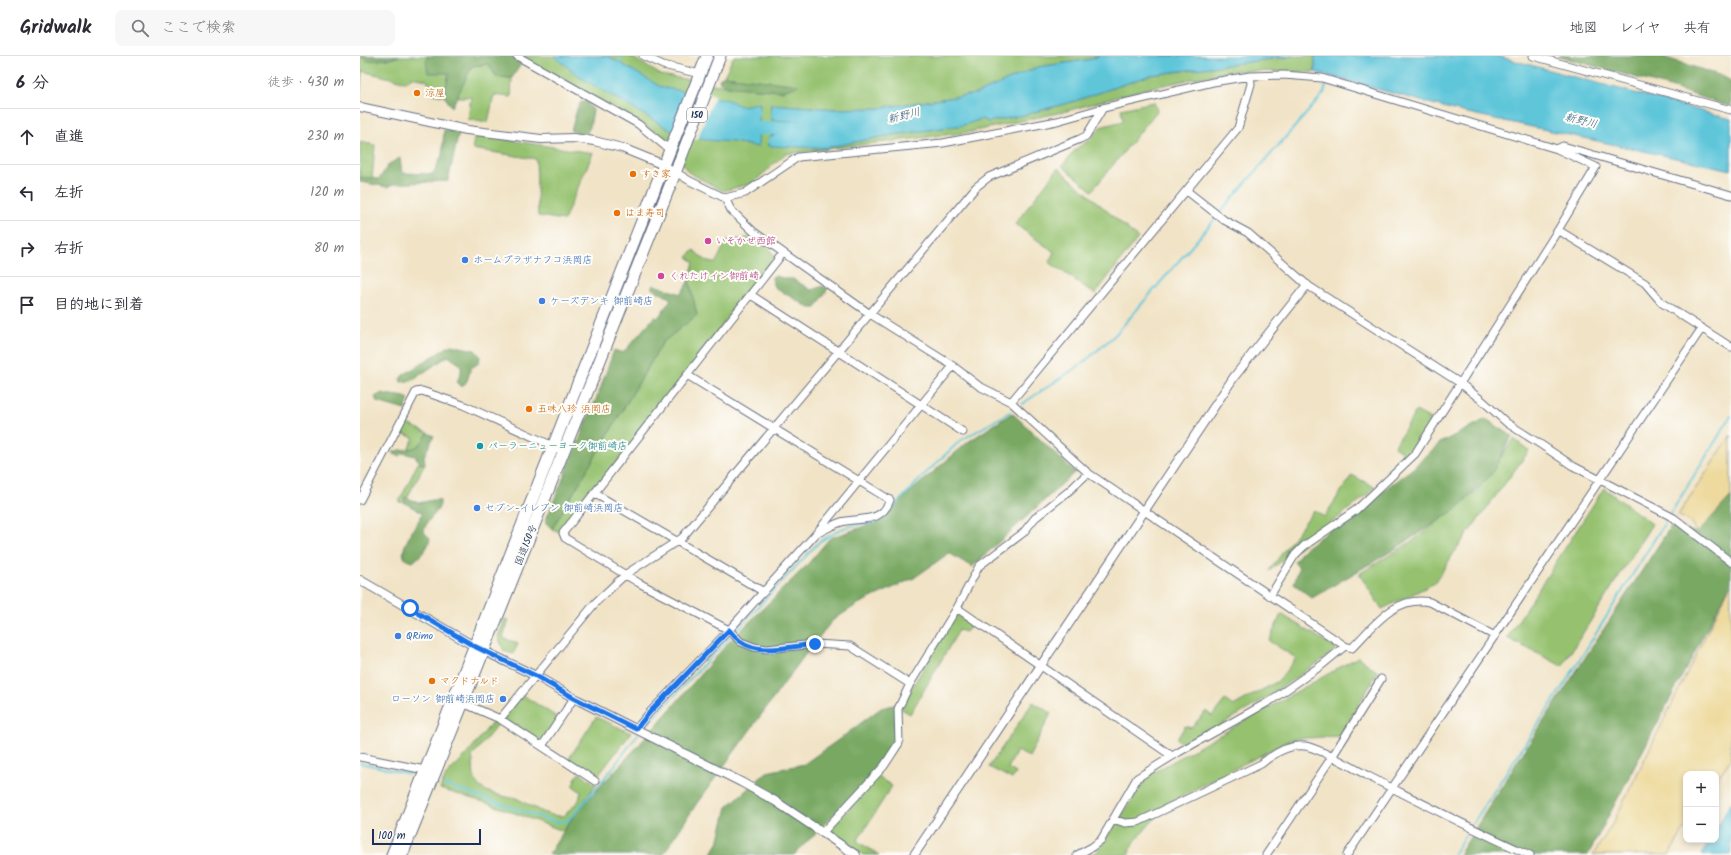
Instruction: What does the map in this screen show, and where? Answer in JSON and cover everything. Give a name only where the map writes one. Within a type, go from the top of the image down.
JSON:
[{"type":"highway","name":"国道150号","points":[[402,855],[463,703],[479,648],[553,446],[708,56]]},
{"type":"highway","name":"国道150号","points":[[392,855],[425,770],[564,451],[720,56]]},
{"type":"street","points":[[517,56],[638,124],[672,146]]},
{"type":"street","points":[[643,56],[663,65],[699,77]]},
{"type":"street","points":[[1533,56],[1731,110]]},
{"type":"street","points":[[360,107],[467,130],[541,139],[574,138],[594,141],[622,148],[664,165],[675,173],[713,194],[725,198],[745,193],[798,157],[943,143],[1057,121],[1102,108],[1213,82],[1250,76],[1284,75],[1322,78],[1557,149],[1596,167],[1558,230],[1416,454],[1356,510],[1304,546],[1295,555],[1270,596]]},
{"type":"street","points":[[1011,402],[1238,128],[1251,84],[1250,76]]},
{"type":"street","points":[[500,719],[596,602],[626,574],[682,538],[976,187],[994,174],[1086,136],[1102,108]]},
{"type":"street","points":[[1557,149],[1563,146],[1731,195]]},
{"type":"street","points":[[1187,191],[1224,220],[1248,233],[1307,285],[1460,383],[1508,423],[1573,466],[1674,518],[1731,562]]},
{"type":"street","points":[[725,198],[731,210],[743,222],[783,253],[870,314],[953,366],[979,386],[1011,402],[1088,472],[1143,511],[1345,646],[1352,648],[1389,610],[1405,602],[1420,600],[1430,602],[1495,636]]},
{"type":"street","points":[[1558,230],[1645,283],[1662,303],[1731,347]]},
{"type":"street","points":[[783,253],[563,533],[565,538],[639,583],[729,630],[741,642],[754,647],[767,649],[815,644],[850,646],[910,684]]},
{"type":"street","points":[[914,855],[1234,377],[1307,285]]},
{"type":"street","points":[[751,294],[963,432]]},
{"type":"street","points":[[1347,855],[1702,328]]},
{"type":"street","points":[[636,729],[650,712],[729,630],[814,536],[922,406],[953,366]]},
{"type":"street","points":[[687,375],[890,500],[888,507],[873,519],[844,521],[827,528],[814,536]]},
{"type":"street","points":[[360,500],[416,392],[422,391],[463,405],[564,451]]},
{"type":"street","points":[[823,832],[884,766],[899,743],[898,709],[910,684],[957,608],[979,566],[1024,533],[1035,518],[1069,491],[1088,472]]},
{"type":"street","points":[[594,493],[764,592]]},
{"type":"street","points":[[360,580],[479,648],[536,676],[574,698],[745,784],[775,801],[856,855]]},
{"type":"street","points":[[957,608],[1172,756]]},
{"type":"street","points":[[1077,855],[1101,840],[1137,778],[1172,756],[1270,701],[1322,665],[1345,646]]},
{"type":"street","points":[[1266,855],[1382,680]]},
{"type":"street","points":[[542,746],[574,698]]},
{"type":"street","points":[[463,703],[500,719],[595,781]]},
{"type":"street","points":[[1113,819],[1125,823],[1138,822],[1261,764],[1271,755],[1293,746],[1306,746],[1332,757],[1473,830],[1530,855]]},
{"type":"street","points":[[360,757],[425,770]]},
{"type":"green space","points":[[360,56],[428,56],[426,61],[449,73],[444,96],[432,94],[427,80],[411,77],[407,82],[362,71],[360,99]]},
{"type":"green space","points":[[361,56],[399,56],[391,59],[367,61]]},
{"type":"green space","points":[[428,56],[495,56],[498,58],[499,56],[509,56],[521,64],[512,78],[496,77],[489,64],[472,66],[452,107],[444,96],[449,73],[428,73],[426,61]]},
{"type":"green space","points":[[511,56],[630,56],[661,75],[725,86],[782,91],[798,85],[724,76],[734,56],[1099,56],[1092,59],[1038,67],[976,94],[880,108],[835,109],[771,104],[771,120],[818,122],[768,137],[825,148],[886,136],[964,125],[982,119],[988,122],[1024,115],[1075,101],[1151,75],[1293,56],[1315,56],[1315,72],[1231,71],[1149,88],[1063,112],[970,132],[785,154],[753,183],[723,191],[688,172],[665,137]]},
{"type":"green space","points":[[1558,56],[1660,56],[1722,76],[1731,81],[1731,107],[1670,87]]},
{"type":"green space","points":[[489,64],[496,77],[512,78],[511,97],[494,95],[488,122],[468,119],[471,97],[457,97],[472,66]]},
{"type":"green space","points":[[724,76],[792,84],[795,87],[782,91],[732,87],[720,83],[719,79]]},
{"type":"green space","points":[[581,102],[587,102],[593,110],[590,127],[586,134],[571,131],[577,109]]},
{"type":"green space","points":[[1154,102],[1157,111],[1092,191],[1062,166],[1077,148],[1090,140],[1100,127],[1123,121],[1121,109]]},
{"type":"green space","points":[[444,130],[459,132],[448,181],[394,184],[388,187],[360,182],[360,177],[379,179],[389,164],[400,158],[402,173],[433,174],[442,155]]},
{"type":"green space","points":[[475,135],[593,153],[564,220],[538,216],[536,159],[472,149]]},
{"type":"green space","points":[[360,142],[375,145],[372,180],[360,178]]},
{"type":"green space","points":[[1058,168],[1138,238],[1095,294],[1049,262],[1054,252],[1015,224]]},
{"type":"green space","points":[[752,237],[766,245],[775,256],[563,533],[552,529],[663,342],[697,315],[689,280],[694,262],[687,257],[694,250],[701,257],[716,263],[726,241]]},
{"type":"green space","points":[[776,276],[793,279],[811,290],[823,286],[828,288],[816,308],[810,308],[777,289],[773,285],[772,277]]},
{"type":"green space","points":[[689,280],[697,315],[663,342],[552,529],[545,522],[599,392],[614,350],[623,353],[654,317],[658,318],[671,299],[652,288],[654,285],[681,294]]},
{"type":"green space","points":[[451,345],[475,350],[480,356],[479,363],[471,368],[467,381],[462,387],[457,382],[461,372],[461,365],[448,356],[411,381],[401,382],[400,379],[403,375]]},
{"type":"green space","points":[[382,393],[409,399],[405,410],[377,402],[375,397]]},
{"type":"green space","points":[[1416,411],[1431,419],[1416,448],[1381,486],[1403,453],[1394,447]]},
{"type":"green space","points":[[1012,413],[1075,472],[972,567],[949,553],[914,578],[858,604],[833,620],[807,652],[697,803],[663,855],[548,855],[576,812],[639,745],[727,644],[806,566],[830,538],[874,523],[968,442]]},
{"type":"green space","points":[[1486,419],[1512,436],[1491,475],[1455,510],[1390,552],[1312,598],[1294,584],[1299,568],[1294,562],[1304,549],[1412,469],[1440,443]]},
{"type":"green space","points":[[403,422],[428,433],[422,442],[415,448],[408,449],[414,438],[399,432]]},
{"type":"green space","points":[[428,433],[434,436],[424,456],[425,463],[421,464],[415,456],[403,453],[400,456],[393,454],[393,452],[399,450],[416,447],[424,440]]},
{"type":"green space","points":[[1514,439],[1529,451],[1457,548],[1435,583],[1382,609],[1359,574],[1414,540],[1477,491]]},
{"type":"green space","points":[[418,463],[425,464],[407,498],[404,498],[405,503],[399,502]]},
{"type":"green space","points":[[1352,475],[1376,488],[1269,571],[1314,510],[1324,517]]},
{"type":"green space","points":[[1604,488],[1652,524],[1562,666],[1507,638]]},
{"type":"green space","points":[[1731,496],[1731,583],[1588,855],[1459,855],[1506,779],[1671,526],[1697,533]]},
{"type":"green space","points":[[406,497],[418,503],[440,500],[438,509],[425,527],[424,532],[430,538],[428,545],[422,554],[413,562],[406,560],[403,555],[404,548],[422,513],[405,503],[404,498]]},
{"type":"green space","points":[[955,614],[973,624],[966,632],[959,630],[910,714],[900,708]]},
{"type":"green space","points":[[1281,614],[1336,648],[1334,652],[1255,705],[1184,746],[1177,739],[1185,726],[1191,728],[1206,711],[1212,716],[1225,700],[1233,706],[1278,681],[1296,658],[1269,641]]},
{"type":"green space","points":[[505,619],[509,620],[503,638],[518,644],[513,654],[504,651],[498,636]]},
{"type":"green space","points":[[1358,657],[1378,672],[1340,736],[1292,739],[1168,803],[1136,840],[1129,851],[1129,855],[1091,855],[1097,852],[1149,775]]},
{"type":"green space","points":[[521,694],[560,719],[540,745],[503,721]]},
{"type":"green space","points":[[1033,702],[1051,713],[1029,757],[1017,751],[1008,768],[1016,773],[1012,779],[989,767]]},
{"type":"green space","points":[[898,704],[895,748],[867,781],[794,855],[711,855],[718,843],[727,807],[767,772],[804,764],[881,708]]},
{"type":"green space","points":[[596,717],[631,733],[597,777],[568,760]]},
{"type":"green space","points":[[495,719],[500,722],[472,756],[474,777],[479,786],[489,792],[501,796],[511,798],[514,797],[544,813],[564,816],[579,800],[581,792],[573,786],[579,773],[596,784],[563,831],[490,804],[440,789],[446,775],[467,754]]},
{"type":"green space","points":[[878,777],[892,786],[857,841],[879,855],[863,855],[830,830]]},
{"type":"sand","points":[[1731,435],[1731,496],[1697,533],[1690,522],[1678,515]]},
{"type":"sand","points":[[1731,584],[1731,759],[1719,776],[1719,771],[1683,771],[1683,831],[1669,855],[1593,855],[1613,823]]},
{"type":"water","points":[[554,56],[608,56],[661,87],[728,100],[741,106],[760,103],[758,147],[733,142],[706,140],[675,133],[580,77]]},
{"type":"water","points":[[1099,56],[1293,56],[1151,75],[1075,101],[1024,115],[988,122],[982,119],[964,125],[886,136],[825,148],[769,146],[768,137],[816,122],[771,120],[771,104],[835,109],[880,108],[976,94],[1038,67],[1092,59]]},
{"type":"water","points":[[1315,56],[1497,56],[1731,119],[1731,170],[1454,110],[1315,72]]},
{"type":"water","points":[[1731,802],[1731,855],[1701,855],[1708,843],[1719,843],[1719,824]]},
{"type":"pier","points":[[699,92],[715,95],[697,140],[682,137]]},
{"type":"waterway","points":[[619,64],[622,56]]},
{"type":"waterway","points":[[1221,211],[1324,93],[1326,85]]},
{"type":"waterway","name":"新野川","points":[[742,129],[816,127]]},
{"type":"waterway","points":[[1022,404],[1083,363],[1115,335],[1215,219]]},
{"type":"waterway","points":[[643,729],[819,542],[841,529],[859,524],[874,523],[884,517],[925,474],[960,441],[1010,412]]},
{"type":"waterway","points":[[1472,825],[1569,677],[1731,416]]},
{"type":"waterway","points":[[445,785],[555,822],[567,821],[612,769],[638,734]]},
{"type":"waterway","points":[[360,763],[410,774]]},
{"type":"waterway","points":[[1453,855],[1469,829]]},
{"type":"place","name":"涼屋","points":[[417,93]]},
{"type":"place","name":"すき家","points":[[633,174]]},
{"type":"place","name":"はま寿司","points":[[617,213]]},
{"type":"place","name":"いそかぜ西館","points":[[708,241]]},
{"type":"place","name":"ホームプラザナフコ浜岡店","points":[[465,260]]},
{"type":"place","name":"くれたけイン御前崎","points":[[661,276]]},
{"type":"place","name":"ケーズデンキ 御前崎店","points":[[542,301]]},
{"type":"place","name":"五味八珍 浜岡店","points":[[529,409]]},
{"type":"place","name":"パーラーニューヨーク御前崎店","points":[[480,446]]},
{"type":"place","name":"セブン-イレブン 御前崎浜岡店","points":[[477,508]]},
{"type":"place","name":"QRimo","points":[[398,636]]},
{"type":"place","name":"マクドナルド","points":[[432,681]]},
{"type":"place","name":"ローソン 御前崎浜岡店","points":[[503,699]]},
{"type":"route","points":[[410,608],[474,646],[536,676],[574,698],[636,729],[650,712],[729,630],[741,642],[754,647],[767,649],[815,644]]}]
